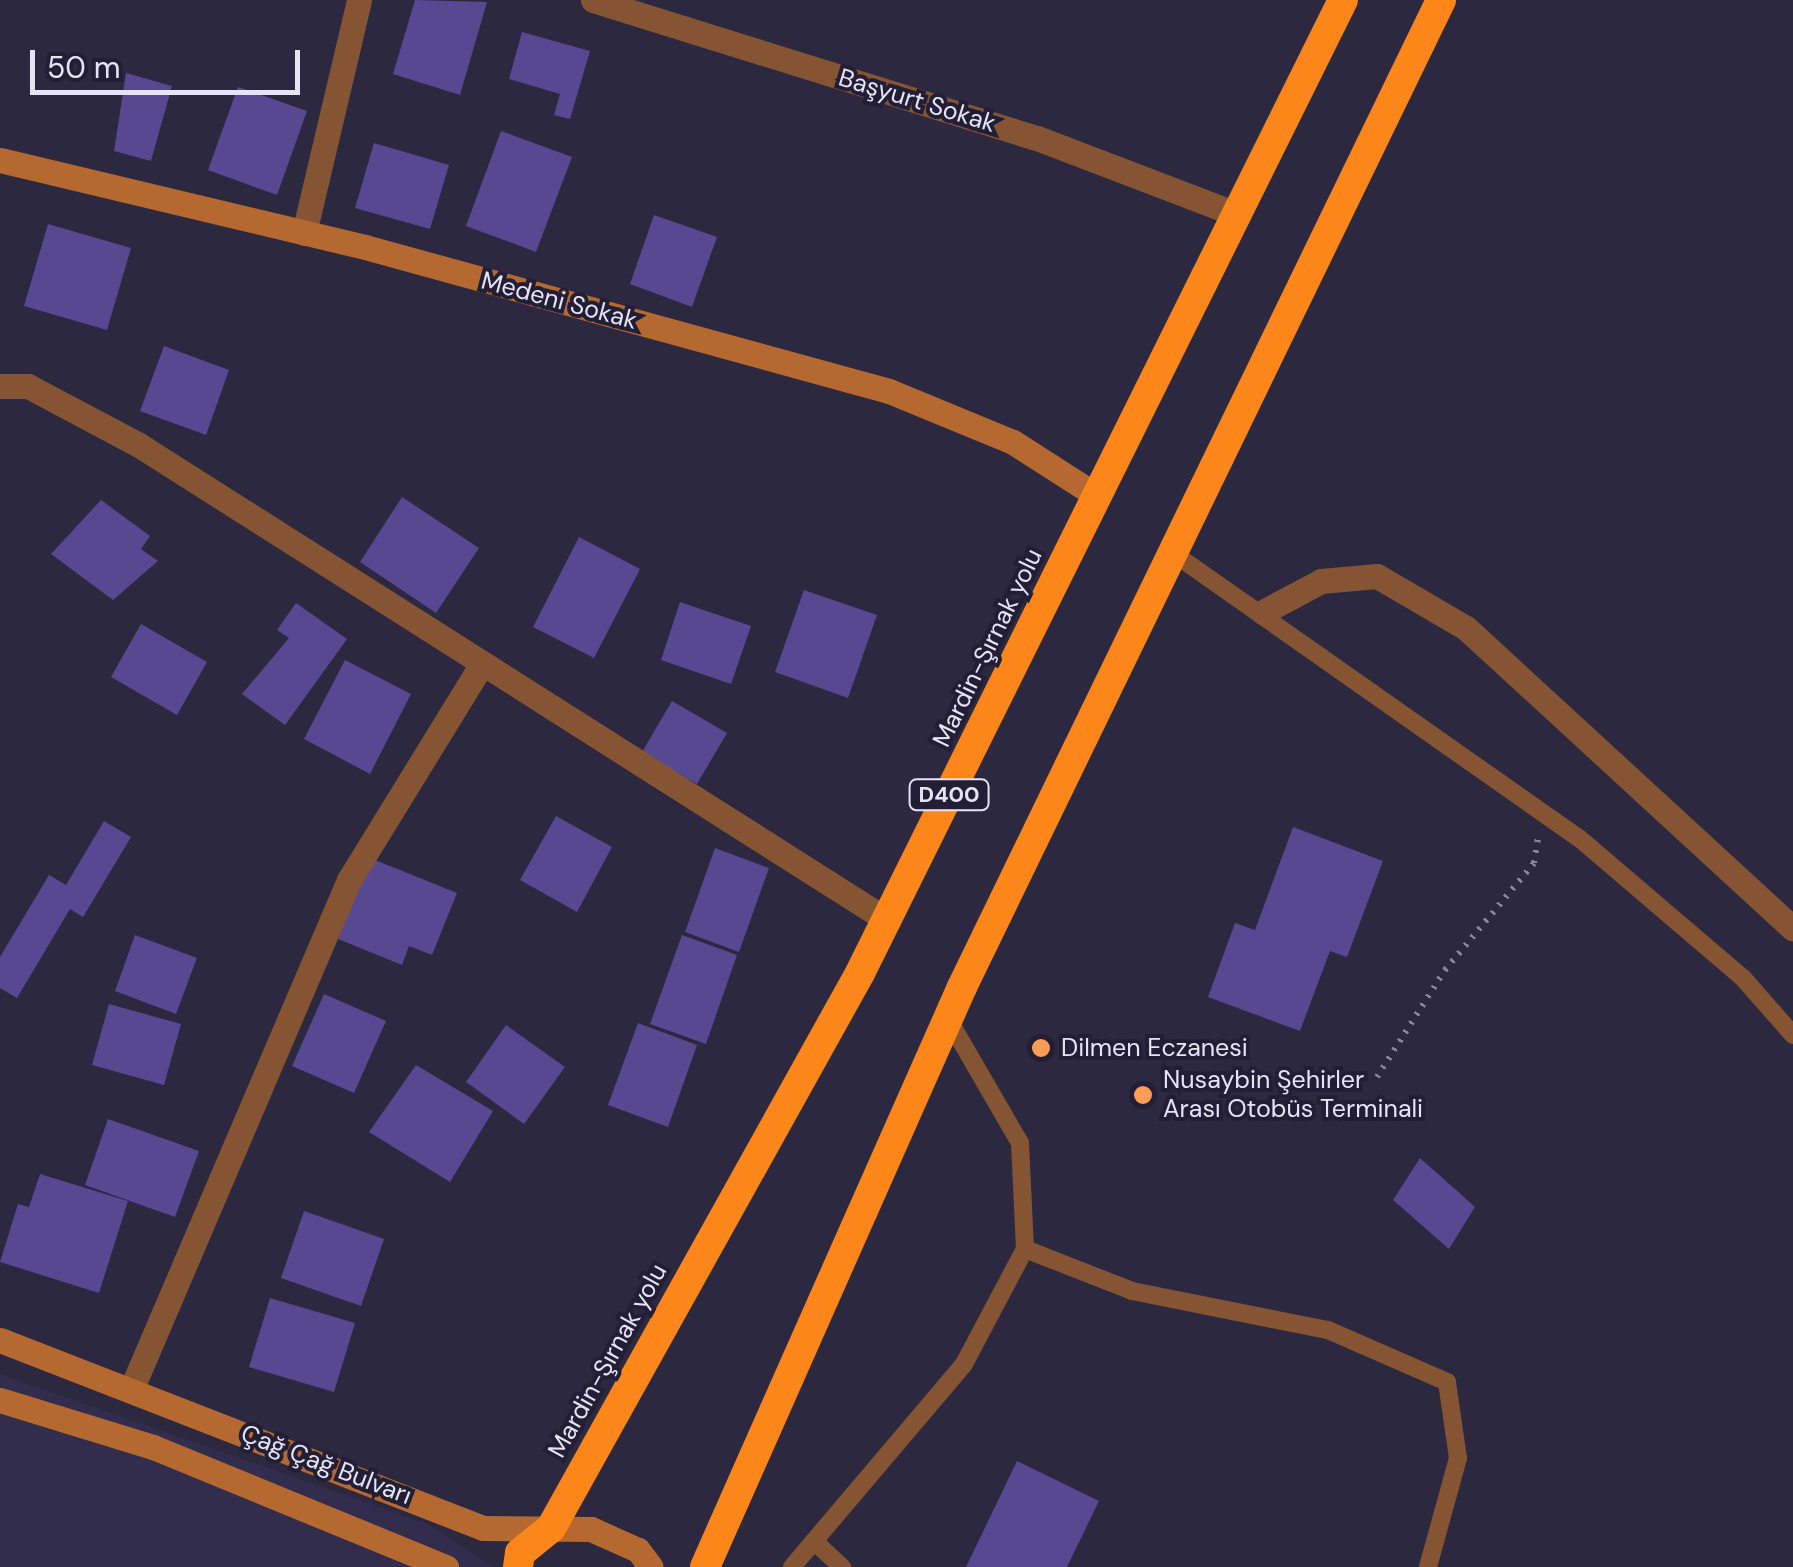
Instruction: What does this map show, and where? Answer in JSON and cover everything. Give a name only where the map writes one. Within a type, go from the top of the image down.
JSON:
[{"type":"highway","name":"Mardin-Şırnak yolu","points":[[518,1567],[520,1552],[551,1528],[887,920],[1342,0]]},
{"type":"highway","points":[[705,1567],[948,1019],[1441,0]]},
{"type":"main road","name":"Medeni Sokak","points":[[0,160],[304,232],[889,391],[1013,442],[1097,496]]},
{"type":"main road","name":"Çağ Çağ Bulvarı","points":[[0,1340],[484,1528],[551,1528],[615,1537],[651,1567]]},
{"type":"main road","name":"Çağ Çağ Bulvarı","points":[[0,1400],[153,1447],[446,1567]]},
{"type":"street","points":[[304,232],[359,0]]},
{"type":"street","name":"Başyurt Sokak","points":[[594,0],[1037,138],[1236,214]]},
{"type":"street","points":[[0,386],[28,386],[139,445],[480,667],[887,920]]},
{"type":"street","points":[[1263,612],[1321,581],[1377,576],[1466,628],[1793,928]]},
{"type":"street","points":[[131,1390],[349,880],[480,667]]},
{"type":"lane","points":[[1173,552],[1541,811],[1742,978],[1793,1035]]},
{"type":"lane","points":[[792,1567],[964,1364],[1025,1249],[1020,1144],[948,1019]]},
{"type":"lane","points":[[1025,1249],[1132,1291],[1328,1330],[1447,1382],[1458,1458],[1428,1567]]},
{"type":"lane","points":[[815,1542],[842,1567]]},
{"type":"path","points":[[1377,1078],[1445,970],[1534,863],[1541,811]]},
{"type":"shaded area","points":[[0,1374],[428,1524],[493,1567],[0,1567]]},
{"type":"building","points":[[415,0],[487,2],[460,95],[393,74]]},
{"type":"building","points":[[522,32],[590,51],[570,119],[554,115],[560,94],[509,79]]},
{"type":"building","points":[[126,73],[172,86],[151,161],[114,151]]},
{"type":"building","points":[[238,87],[307,111],[277,195],[208,170]]},
{"type":"building","points":[[501,131],[572,157],[536,252],[466,226]]},
{"type":"building","points":[[374,143],[449,165],[430,229],[355,208]]},
{"type":"building","points":[[654,215],[717,237],[692,307],[630,284]]},
{"type":"building","points":[[48,224],[131,248],[107,330],[24,306]]},
{"type":"building","points":[[164,346],[229,370],[206,435],[140,411]]},
{"type":"building","points":[[402,497],[479,548],[436,613],[360,562]]},
{"type":"building","points":[[101,500],[150,536],[141,549],[158,561],[113,600],[51,554]]},
{"type":"building","points":[[579,537],[640,569],[594,658],[533,627]]},
{"type":"building","points":[[804,590],[877,615],[848,698],[775,672]]},
{"type":"building","points":[[680,602],[751,626],[731,684],[661,660]]},
{"type":"building","points":[[296,603],[347,639],[285,725],[242,694],[289,638],[277,630]]},
{"type":"building","points":[[141,624],[207,662],[177,715],[111,677]]},
{"type":"building","points":[[345,660],[411,694],[370,774],[304,739]]},
{"type":"building","points":[[672,701],[727,733],[697,784],[642,752]]},
{"type":"building","points":[[556,816],[612,847],[577,912],[520,880]]},
{"type":"building","points":[[104,821],[131,837],[83,917],[70,909],[17,998],[0,988],[0,957],[49,875],[66,885]]},
{"type":"building","points":[[1293,827],[1383,861],[1347,957],[1330,951],[1300,1031],[1208,997],[1235,923],[1255,930]]},
{"type":"building","points":[[715,848],[769,868],[739,952],[685,932]]},
{"type":"building","points":[[370,858],[457,893],[432,955],[409,946],[402,965],[338,939]]},
{"type":"building","points":[[135,935],[197,958],[176,1014],[115,991]]},
{"type":"building","points":[[682,935],[737,955],[706,1044],[650,1024]]},
{"type":"building","points":[[324,994],[386,1021],[354,1093],[292,1066]]},
{"type":"building","points":[[109,1004],[181,1024],[164,1085],[92,1065]]},
{"type":"building","points":[[638,1023],[697,1045],[668,1127],[608,1105]]},
{"type":"building","points":[[506,1025],[565,1067],[524,1124],[466,1082]]},
{"type":"building","points":[[416,1065],[493,1111],[450,1182],[369,1132]]},
{"type":"building","points":[[108,1119],[199,1151],[175,1217],[85,1185]]},
{"type":"building","points":[[1420,1158],[1475,1207],[1449,1249],[1393,1200]]},
{"type":"building","points":[[40,1174],[128,1201],[99,1293],[0,1262],[18,1204],[29,1207]]},
{"type":"building","points":[[304,1211],[384,1239],[361,1306],[281,1278]]},
{"type":"building","points":[[270,1298],[355,1323],[334,1392],[249,1367]]},
{"type":"building","points":[[1017,1461],[1099,1501],[1067,1567],[966,1567]]},
{"type":"place","name":"Dilmen Eczanesi","points":[[1041,1048]]},
{"type":"place","name":"Nusaybin Şehirler Arası Otobüs Terminali","points":[[1143,1095]]}]
